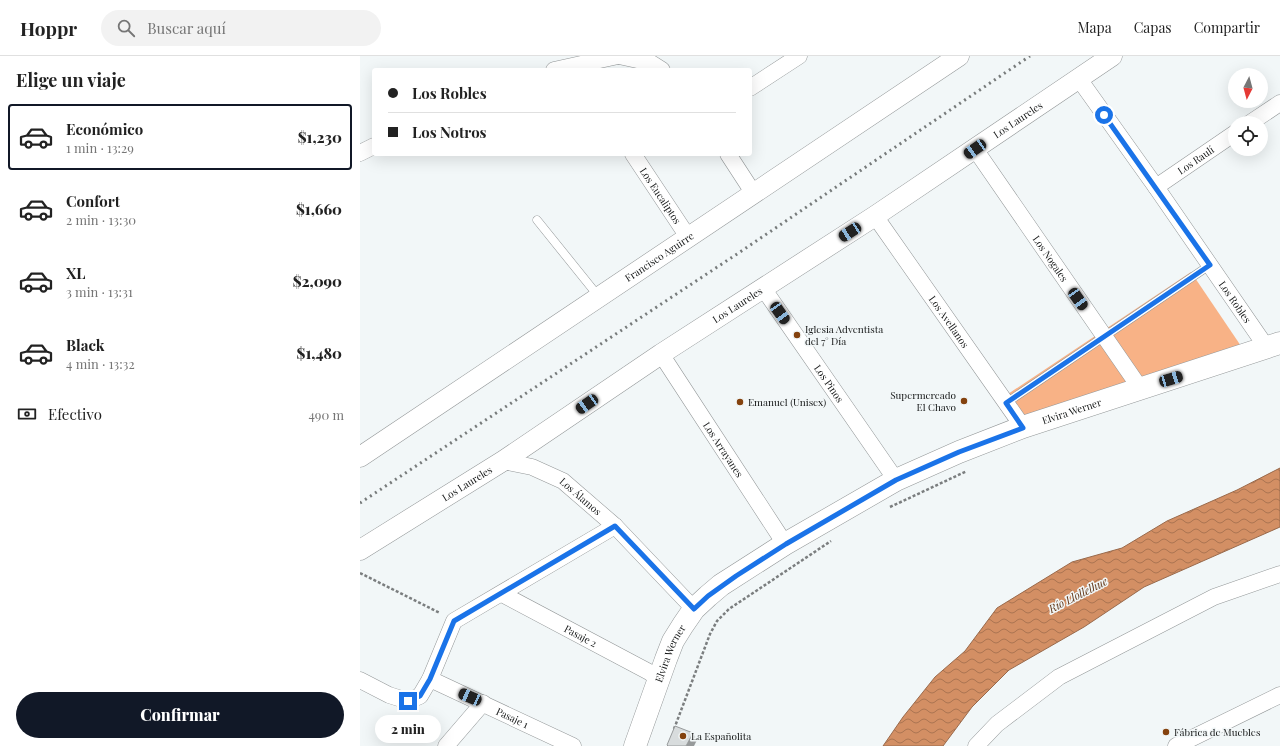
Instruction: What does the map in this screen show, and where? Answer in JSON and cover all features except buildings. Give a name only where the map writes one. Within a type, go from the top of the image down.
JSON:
[{"type":"main road","name":"Elvira Werner","points":[[635,746],[673,641],[694,609],[721,585],[786,544],[896,480],[959,452],[1023,428],[1140,388],[1273,345]]},
{"type":"street","points":[[563,68],[619,56],[651,63],[659,68]]},
{"type":"street","points":[[752,87],[799,56]]},
{"type":"street","name":"Francisco Aguirre","points":[[360,457],[959,56]]},
{"type":"street","name":"Los Laureles","points":[[360,550],[503,461],[661,354],[875,216],[1112,56]]},
{"type":"street","name":"Los Robles","points":[[1079,79],[1210,265],[1273,345]]},
{"type":"street","points":[[1260,116],[1280,103]]},
{"type":"street","name":"Los Raulí","points":[[1156,187],[1228,138]]},
{"type":"street","points":[[360,153],[372,147]]},
{"type":"street","name":"Los Nogales","points":[[975,149],[1140,388]]},
{"type":"street","name":"Los Eucaliptos","points":[[634,156],[688,237]]},
{"type":"street","points":[[729,156],[754,194]]},
{"type":"street","name":"Los Avellanos","points":[[875,216],[1023,428]]},
{"type":"street","name":"Los Pinos","points":[[763,288],[896,480]]},
{"type":"street","name":"Los Arrayanes","points":[[661,354],[786,544]]},
{"type":"street","name":"Los Álamos","points":[[503,461],[532,467],[563,481],[615,526],[694,609]]},
{"type":"street","points":[[360,680],[389,695],[408,701],[420,696],[430,679],[454,621],[615,526]]},
{"type":"street","points":[[976,746],[997,724],[1059,677],[1214,597],[1280,574]]},
{"type":"street","name":"Pasaje 2","points":[[502,594],[650,672],[659,679]]},
{"type":"street","name":"Pasaje 1","points":[[430,679],[484,703],[572,746]]},
{"type":"street","points":[[1176,746],[1280,696]]},
{"type":"street","points":[[446,746],[484,703]]},
{"type":"lane","points":[[537,220],[599,297]]},
{"type":"lane","points":[[1006,403],[1210,265]]},
{"type":"path","points":[[886,509],[972,469]]},
{"type":"path","points":[[674,731],[710,634],[717,621],[729,609],[832,541]]},
{"type":"path","points":[[360,573],[454,621]]},
{"type":"shaded area","points":[[1191,272],[1243,349],[1016,426],[999,400]]},
{"type":"water","name":"Río Llollelhue","points":[[1280,468],[1280,527],[1144,587],[1084,627],[1009,670],[972,707],[943,746],[883,746],[903,717],[935,677],[965,651],[997,608],[1072,562],[1122,548],[1167,521],[1237,490]]},
{"type":"railway","points":[[360,503],[740,252],[1030,56]]},
{"type":"place","name":"Iglesia Adventista del 7° Día","points":[[797,335]]},
{"type":"place","name":"Supermercado El Chavo","points":[[964,401]]},
{"type":"place","name":"Emanuel (Unisex)","points":[[740,402]]},
{"type":"place","name":"Fábrica de Muebles","points":[[1166,732]]},
{"type":"place","name":"La Españolita","points":[[683,736]]},
{"type":"route","points":[[408,701],[420,696],[430,679],[454,621],[615,526],[694,609],[721,585],[786,544],[896,480],[959,452],[1023,428],[1006,403],[1210,265],[1104,115]]}]
